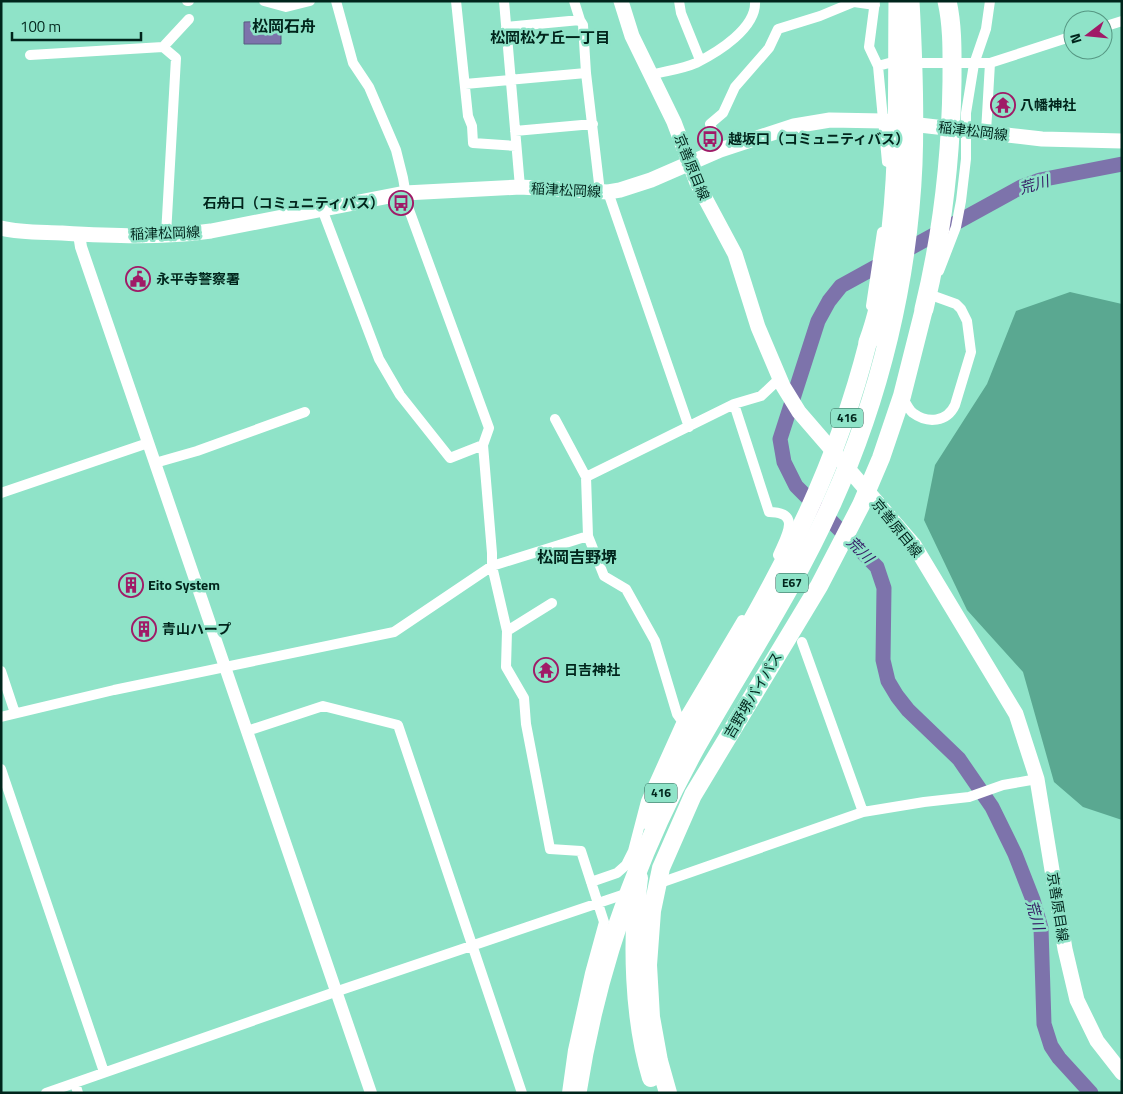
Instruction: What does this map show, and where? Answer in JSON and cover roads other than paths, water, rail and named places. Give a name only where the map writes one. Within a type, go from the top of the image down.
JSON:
[{"type":"highway","points":[[868,342],[880,304],[879,282],[890,240],[905,48],[898,1]]},
{"type":"highway","name":"E67","points":[[578,1093],[588,1030],[598,986],[620,916],[645,849],[696,748],[773,618],[815,539],[845,472],[864,421],[888,337],[902,272],[906,237],[913,164],[905,48],[910,1]]},
{"type":"highway","points":[[925,310],[943,249],[944,202],[950,135],[952,53],[947,1]]},
{"type":"highway","name":"吉野堺バイパス","points":[[668,1093],[659,1061],[649,994],[650,932],[657,884],[666,854],[693,796],[853,522],[881,458],[902,396],[925,310]]},
{"type":"highway","name":"416","points":[[656,1093],[647,1065],[639,1020],[636,960],[637,890],[654,814],[675,757],[768,591],[818,491],[847,417],[868,342]]},
{"type":"main road","name":"京善原目線","points":[[621,1],[632,36],[674,122],[696,183],[735,254],[758,327],[779,379],[799,412],[910,540],[1016,714],[1037,778],[1065,949],[1077,1000],[1097,1041],[1122,1073]]},
{"type":"main road","name":"稲津松岡線","points":[[2,230],[79,234],[166,235],[211,231],[405,193],[520,187],[604,192],[620,190],[651,180],[720,150],[794,126],[841,119],[884,121],[1042,139],[1122,141]]},
{"type":"street","points":[[264,1],[286,7],[306,2]]},
{"type":"street","points":[[336,1],[353,62],[369,87],[396,150],[408,207],[489,428],[483,445],[492,566],[507,631],[506,667],[524,698],[526,724],[550,849],[581,851],[604,922],[590,973],[573,1050],[566,1093]]},
{"type":"street","points":[[456,1],[468,116],[472,126],[472,143],[516,146]]},
{"type":"street","points":[[504,1],[520,187]]},
{"type":"street","points":[[574,1],[583,25],[586,74],[604,192],[689,427]]},
{"type":"street","points":[[679,1],[681,14],[700,60]]},
{"type":"street","points":[[651,75],[695,64],[721,48],[748,25],[755,10],[755,1]]},
{"type":"street","points":[[943,249],[961,201],[966,159],[966,113],[974,64],[986,29],[990,1]]},
{"type":"street","points":[[720,150],[710,124],[723,112],[735,87],[768,48],[778,29],[820,16],[854,2],[875,3],[869,47],[878,66],[887,151],[884,220],[878,257],[879,282]]},
{"type":"street","points":[[163,48],[189,18]]},
{"type":"street","points":[[506,28],[580,20]]},
{"type":"street","points":[[878,66],[889,63],[990,63],[1063,39]]},
{"type":"street","points":[[30,55],[163,48],[176,58],[166,235]]},
{"type":"street","points":[[986,132],[990,63]]},
{"type":"street","points":[[465,84],[586,74]]},
{"type":"street","points":[[515,131],[593,124]]},
{"type":"street","points":[[322,209],[379,359],[400,394],[450,458],[483,445]]},
{"type":"street","points":[[79,234],[81,247],[371,1093]]},
{"type":"street","points":[[902,396],[913,413],[927,419],[940,419],[951,411],[955,405],[971,352],[968,326],[964,313],[956,304],[925,310]]},
{"type":"street","points":[[586,478],[734,404],[762,396],[779,379]]},
{"type":"street","points":[[591,882],[617,873],[626,865],[633,851],[646,801],[682,720],[749,614],[777,558],[790,526],[786,516],[778,512],[769,512],[734,404]]},
{"type":"street","points":[[155,463],[305,412]]},
{"type":"street","points":[[555,419],[586,478],[588,536],[604,576],[626,589],[655,641],[677,714],[682,720]]},
{"type":"street","points":[[1,493],[148,442]]},
{"type":"street","points":[[1,717],[114,690],[394,632],[492,566],[588,536]]},
{"type":"street","points":[[507,631],[552,603]]},
{"type":"street","points":[[802,642],[863,812]]},
{"type":"street","points":[[1,672],[15,713]]},
{"type":"street","points":[[247,731],[323,706],[398,726],[522,1093]]},
{"type":"street","points":[[1,769],[104,1072]]},
{"type":"street","points":[[46,1093],[76,1088],[104,1072],[863,812],[969,796],[1004,785],[1037,778]]},
{"type":"waterway","name":"荒川","points":[[1091,1093],[1059,1058],[1051,1046],[1044,1024],[1041,928],[1033,900],[1015,854],[992,807],[959,759],[908,710],[888,681],[883,660],[884,588],[877,567],[796,486],[784,462],[780,439],[818,321],[829,301],[841,286],[1021,187],[1040,180],[1122,164]]},
{"type":"place","name":"八幡神社","points":[[1003,105]]},
{"type":"place","name":"越坂口（コミュニティバス）","points":[[710,139]]},
{"type":"place","name":"石舟口（コミュニティバス）","points":[[401,203]]},
{"type":"place","name":"永平寺警察署","points":[[138,279]]},
{"type":"place","name":"Eito System","points":[[131,585]]},
{"type":"place","name":"青山ハープ","points":[[144,629]]},
{"type":"place","name":"日吉神社","points":[[546,670]]},
{"type":"district","name":"松岡石舟","points":[[284,26]]},
{"type":"district","name":"松岡松ケ丘一丁目","points":[[550,38]]},
{"type":"district","name":"松岡吉野堺","points":[[577,557]]}]
